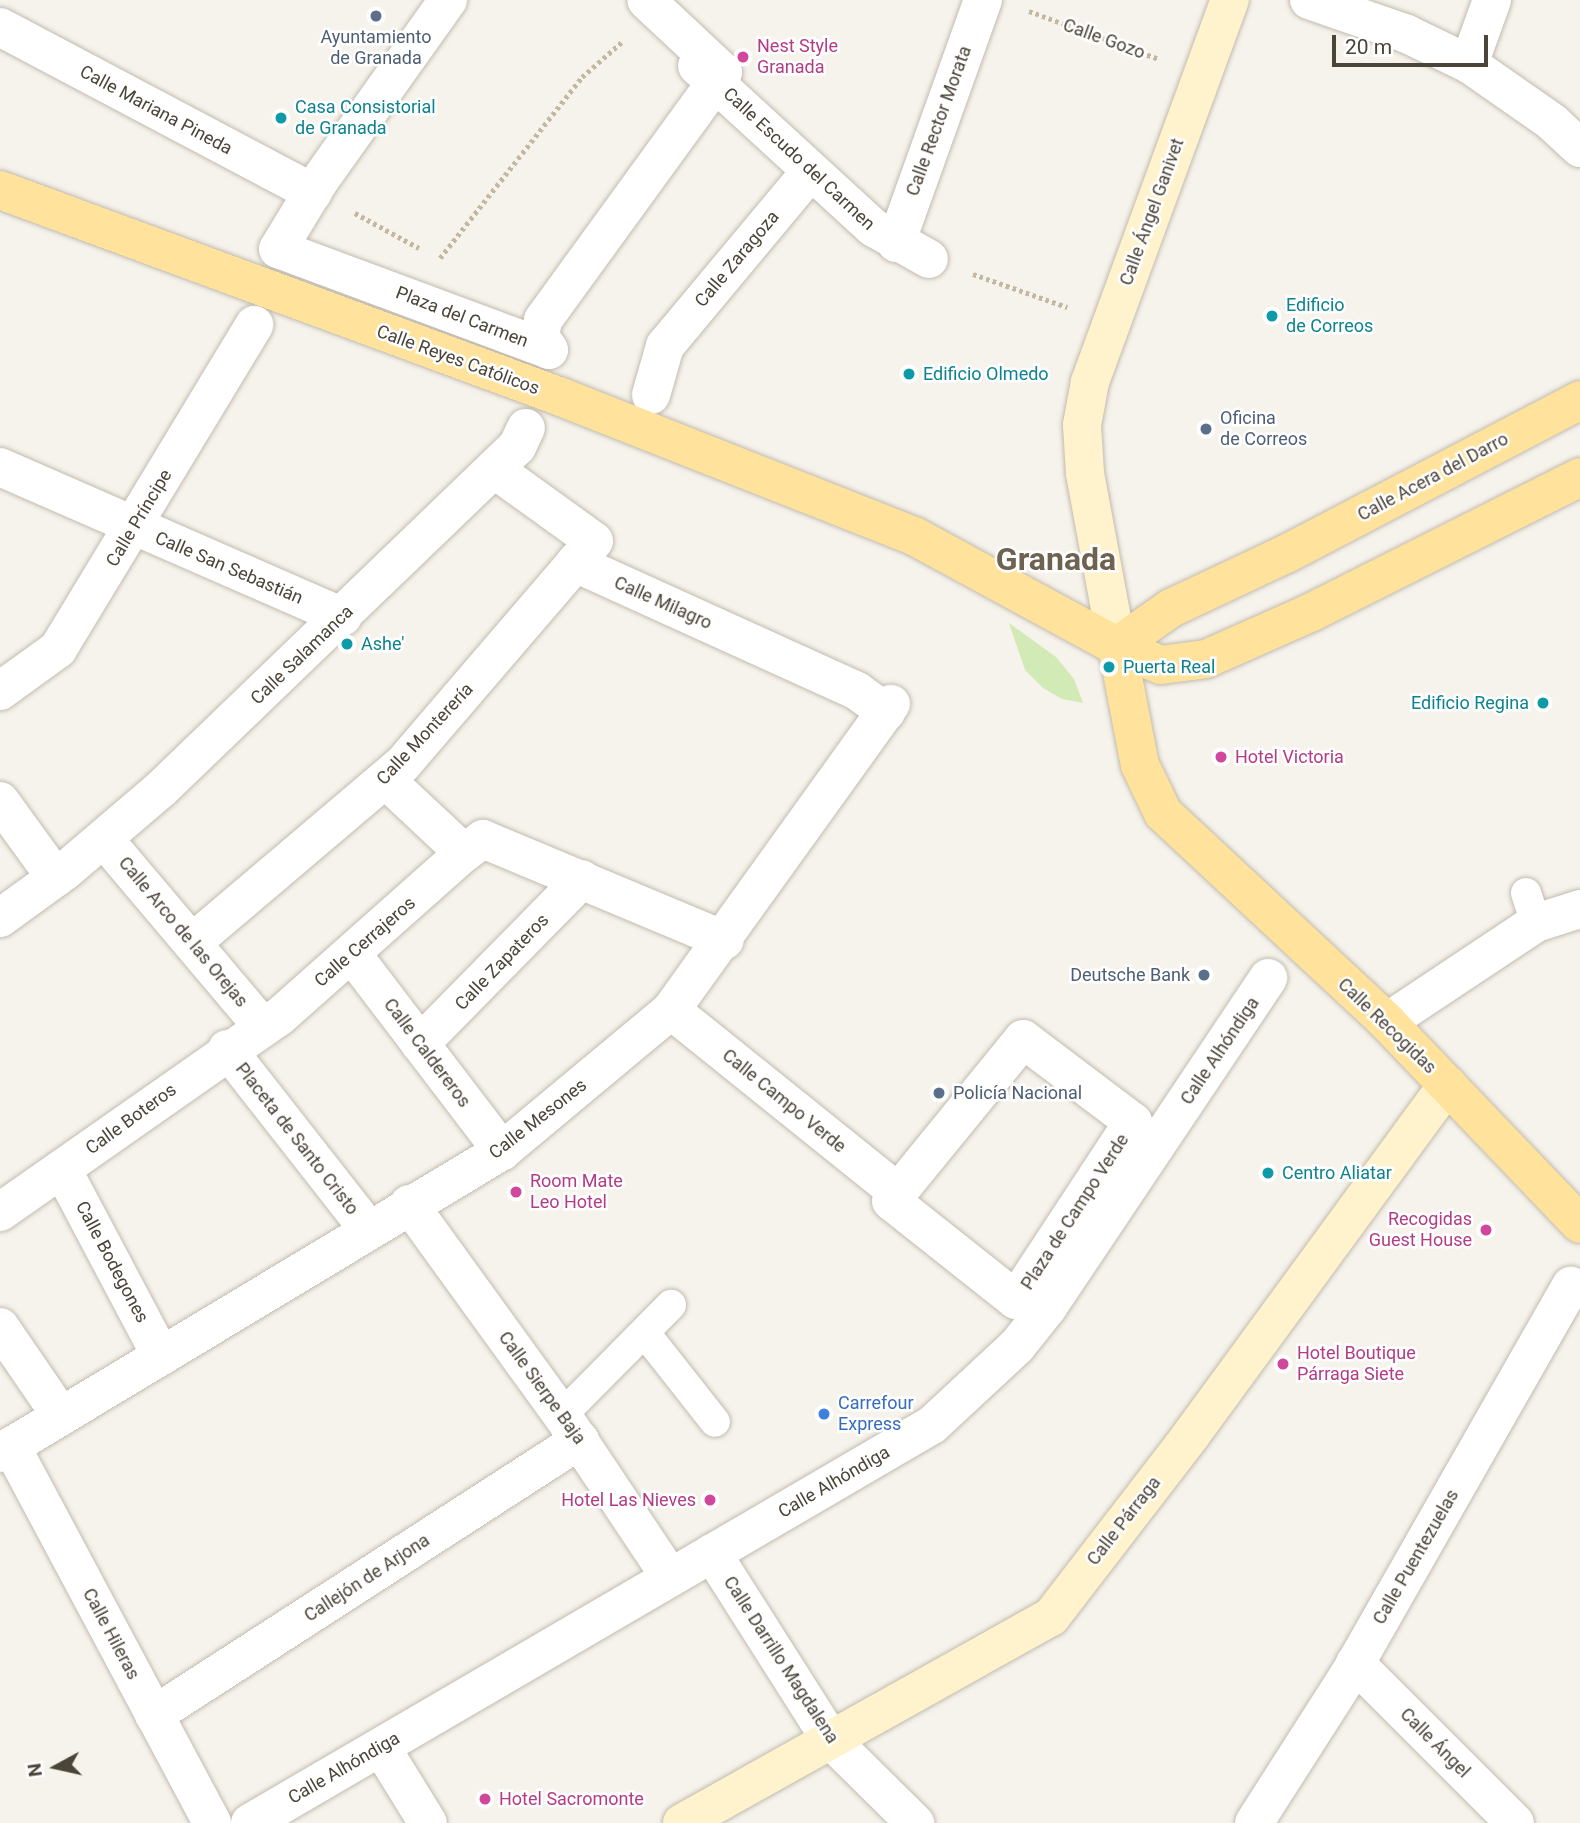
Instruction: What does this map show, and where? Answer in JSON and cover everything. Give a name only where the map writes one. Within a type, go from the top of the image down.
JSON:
[{"type":"main road","name":"Calle Reyes Católicos","points":[[0,190],[561,397],[914,536],[1117,646],[1161,665],[1206,659],[1312,612],[1580,477]]},
{"type":"main road","name":"Calle Acera del Darro","points":[[1117,646],[1171,608],[1286,554],[1580,400]]},
{"type":"main road","name":"Calle Recogidas","points":[[1117,646],[1140,765],[1163,813],[1185,838],[1387,1022],[1580,1224]]},
{"type":"street","name":"Plaza del Carmen","points":[[448,0],[313,193],[278,249],[549,350],[540,336],[543,320],[716,82]]},
{"type":"street","name":"Calle Ángel Ganivet","points":[[1117,646],[1085,473],[1082,425],[1090,382],[1230,0]]},
{"type":"street","points":[[1309,0],[1407,34],[1469,64],[1552,122],[1580,148]]},
{"type":"street","points":[[1469,64],[1492,0]]},
{"type":"street","name":"Calle Rector Morata","points":[[912,251],[998,1]]},
{"type":"street","name":"Calle Escudo del Carmen","points":[[645,6],[716,82],[810,172],[912,251]]},
{"type":"street","name":"Calle Mariana Pineda","points":[[0,27],[313,193]]},
{"type":"street","name":"Calle Zaragoza","points":[[651,395],[665,346],[810,172]]},
{"type":"street","name":"Calle Príncipe","points":[[0,691],[58,649],[254,325]]},
{"type":"street","name":"Calle Salamanca","points":[[0,918],[104,839],[343,617],[517,447],[526,428]]},
{"type":"street","name":"Calle San Sebastián","points":[[0,467],[133,528],[343,617]]},
{"type":"street","points":[[494,469],[594,541],[575,563]]},
{"type":"street","name":"Calle Milagro","points":[[575,563],[858,691],[889,708]]},
{"type":"street","name":"Calle Monterería","points":[[193,942],[386,780],[575,563]]},
{"type":"street","name":"Calle Mesones","points":[[6,1449],[409,1204],[502,1151],[671,1010],[725,940],[766,872],[889,708]]},
{"type":"street","points":[[386,780],[464,853],[483,839],[725,940]]},
{"type":"street","points":[[0,801],[61,874]]},
{"type":"street","name":"Calle Arco de las Orejas","points":[[104,839],[262,1026]]},
{"type":"street","name":"Calle Cerrajeros","points":[[262,1026],[352,954],[464,853]]},
{"type":"street","name":"Calle Zapateros","points":[[420,1044],[582,879]]},
{"type":"street","points":[[1387,1022],[1531,908],[1580,909]]},
{"type":"street","name":"Calle Caldereros","points":[[352,954],[502,1151]]},
{"type":"street","name":"Calle Alhóndiga","points":[[250,1823],[932,1425],[1017,1346],[1048,1307],[1268,978]]},
{"type":"street","name":"Calle Campo Verde","points":[[671,1010],[897,1192]]},
{"type":"street","name":"Calle Boteros","points":[[0,1212],[262,1026]]},
{"type":"street","name":"Plaza de Campo Verde","points":[[1023,1039],[1133,1122],[1016,1300],[891,1201],[897,1192],[1023,1039]]},
{"type":"street","name":"Placeta de Santo Cristo","points":[[226,1049],[368,1229]]},
{"type":"street","name":"Calle Párraga","points":[[682,1823],[1051,1617],[1191,1435],[1447,1084]]},
{"type":"street","name":"Calle Bodegones","points":[[62,1169],[161,1356]]},
{"type":"street","name":"Calle Sierpe Baja","points":[[409,1204],[571,1427],[670,1577]]},
{"type":"street","name":"Calle Puentezuelas","points":[[1254,1823],[1355,1663],[1571,1286]]},
{"type":"street","points":[[0,1327],[61,1416]]},
{"type":"street","name":"Callejón de Arjona","points":[[154,1715],[571,1427]]},
{"type":"street","name":"Calle Hileras","points":[[6,1449],[212,1823]]},
{"type":"street","name":"Calle Darrillo Magdalena","points":[[712,1553],[830,1739],[915,1823]]},
{"type":"street","name":"Calle Ángel","points":[[1355,1663],[1515,1823]]},
{"type":"street","points":[[381,1746],[428,1823]]},
{"type":"lane","points":[[571,1427],[645,1333],[671,1305]]},
{"type":"lane","points":[[645,1333],[715,1422]]},
{"type":"path","name":"Calle Gozo","points":[[998,1],[1170,62]]},
{"type":"path","points":[[422,302],[439,259],[582,77],[645,6]]},
{"type":"path","points":[[355,213],[439,259]]},
{"type":"path","points":[[912,251],[1078,311]]},
{"type":"green space","points":[[1009,623],[1056,657],[1074,679],[1083,703],[1062,699],[1043,688],[1025,670]]},
{"type":"place","name":"Ayuntamiento de Granada","points":[[376,16]]},
{"type":"place","name":"Nest Style Granada","points":[[743,57]]},
{"type":"place","name":"Casa Consistorial de Granada","points":[[281,118]]},
{"type":"place","name":"Edificio de Correos","points":[[1272,316]]},
{"type":"place","name":"Edificio Olmedo","points":[[909,374]]},
{"type":"place","name":"Oficina de Correos","points":[[1206,429]]},
{"type":"place","name":"Ashe'","points":[[347,644]]},
{"type":"place","name":"Puerta Real","points":[[1109,667]]},
{"type":"place","name":"Edificio Regina","points":[[1543,703]]},
{"type":"place","name":"Hotel Victoria","points":[[1221,757]]},
{"type":"place","name":"Deutsche Bank","points":[[1204,975]]},
{"type":"place","name":"Policía Nacional","points":[[939,1093]]},
{"type":"place","name":"Centro Aliatar","points":[[1268,1173]]},
{"type":"place","name":"Room Mate Leo Hotel","points":[[516,1192]]},
{"type":"place","name":"Recogidas Guest House","points":[[1486,1230]]},
{"type":"place","name":"Hotel Boutique Párraga Siete","points":[[1283,1364]]},
{"type":"place","name":"Carrefour Express","points":[[824,1414]]},
{"type":"place","name":"Hotel Las Nieves","points":[[710,1500]]},
{"type":"place","name":"Hotel Sacromonte","points":[[485,1799]]},
{"type":"district","name":"Granada","points":[[1056,559]]}]
